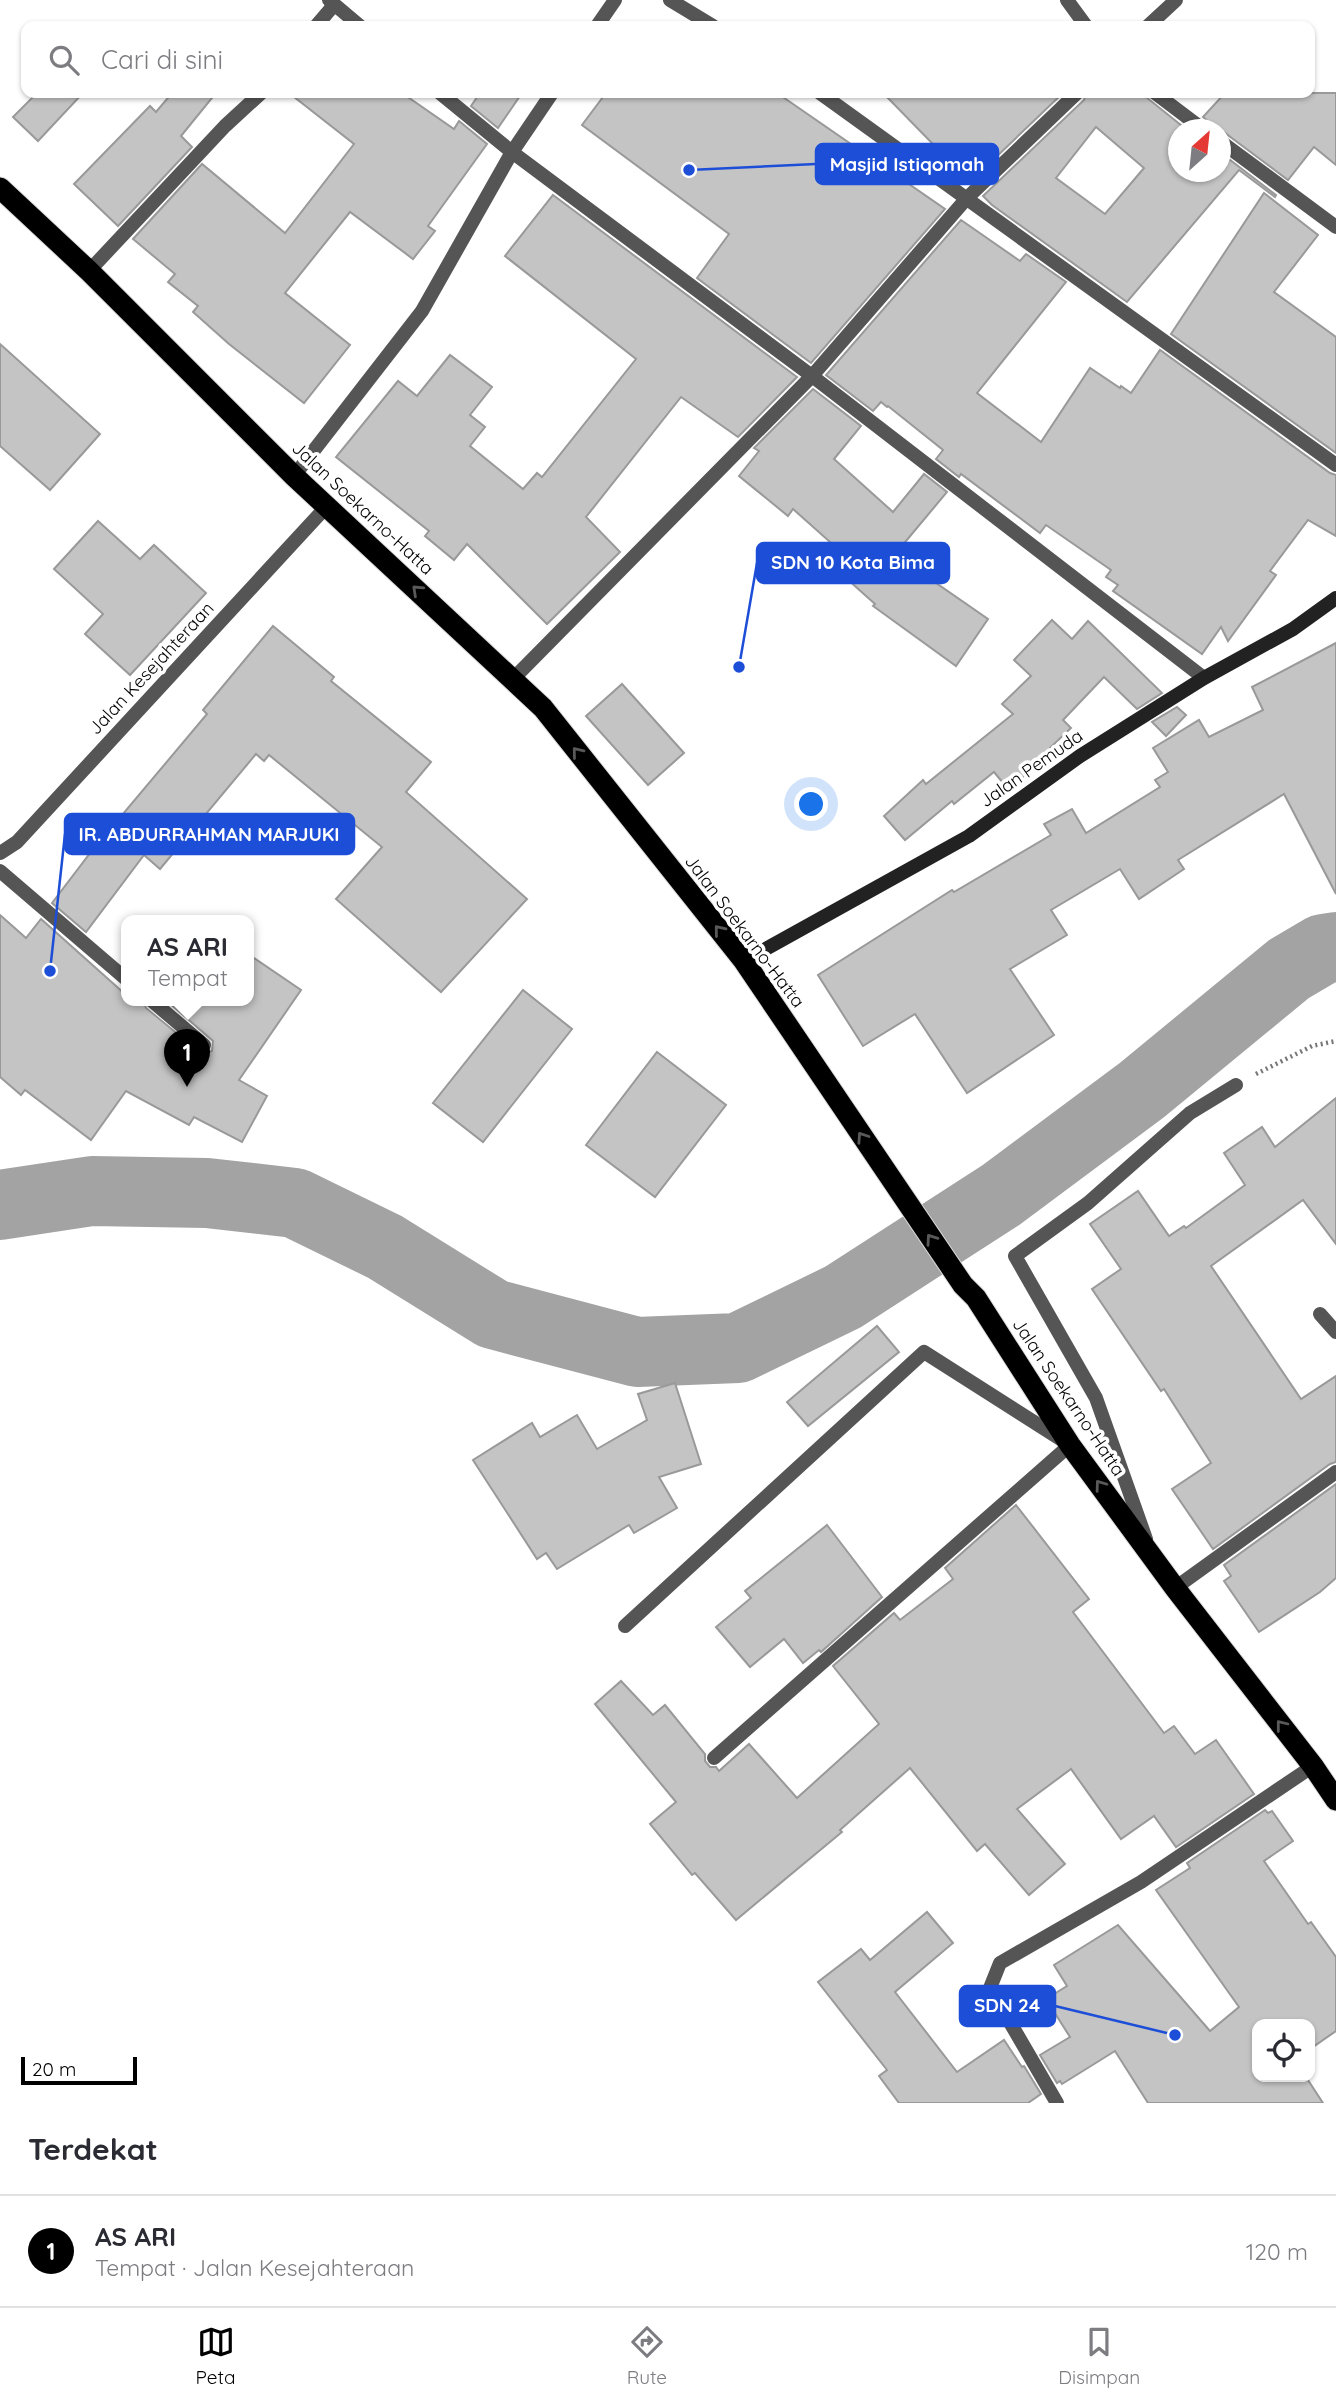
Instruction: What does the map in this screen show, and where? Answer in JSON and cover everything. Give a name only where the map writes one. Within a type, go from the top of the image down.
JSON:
[{"type":"highway","name":"Jalan Soekarno-Hatta","points":[[0,188],[89,271],[293,476],[543,708],[744,961],[900,1194],[963,1285],[976,1298],[1070,1445],[1336,1800]]},
{"type":"street","points":[[600,21],[615,0]]},
{"type":"street","points":[[670,0],[705,21]]},
{"type":"street","points":[[1067,0],[1082,21]]},
{"type":"street","points":[[1153,21],[1176,0]]},
{"type":"street","points":[[319,21],[331,2],[354,21]]},
{"type":"street","points":[[89,271],[225,126],[256,98]]},
{"type":"street","points":[[446,98],[512,152],[812,376],[1204,678]]},
{"type":"street","points":[[293,476],[422,311],[512,152],[549,98]]},
{"type":"street","points":[[827,98],[1336,465]]},
{"type":"street","points":[[512,680],[812,376],[967,198],[1072,98]]},
{"type":"street","points":[[1161,98],[1189,119]]},
{"type":"street","points":[[1231,149],[1336,227]]},
{"type":"street","name":"Jalan Kesejahteraan","points":[[0,853],[17,842],[327,506]]},
{"type":"street","name":"Jalan Pemuda","points":[[744,961],[969,836],[1080,756],[1204,678],[1293,629],[1336,598]]},
{"type":"street","points":[[0,872],[121,975]]},
{"type":"street","points":[[158,1006],[204,1045]]},
{"type":"street","points":[[1151,1554],[1096,1398],[1015,1256],[1088,1203],[1190,1113],[1236,1085]]},
{"type":"street","points":[[1320,1314],[1336,1332]]},
{"type":"street","points":[[625,1626],[924,1352],[1070,1445],[714,1758]]},
{"type":"street","points":[[1175,1588],[1336,1472]]},
{"type":"street","points":[[1057,2103],[990,1988],[1000,1963],[1141,1882],[1313,1766]]},
{"type":"path","points":[[1236,1085],[1312,1046],[1336,1041]]},
{"type":"building","points":[[1315,93],[1336,93],[1336,165],[1314,147],[1288,180],[1231,137],[1231,119],[1203,117],[1220,98],[1315,98]]},
{"type":"building","points":[[32,98],[78,98],[38,141],[13,117]]},
{"type":"building","points":[[168,98],[212,98],[181,136],[192,147],[118,226],[74,184],[150,106],[156,112]]},
{"type":"building","points":[[295,98],[409,98],[454,129],[459,121],[487,144],[428,226],[435,231],[413,259],[350,212],[285,293],[350,345],[304,403],[193,312],[198,306],[168,282],[175,274],[133,239],[202,164],[285,233],[354,144]]},
{"type":"building","points":[[477,98],[519,98],[498,128],[471,106]]},
{"type":"building","points":[[602,98],[784,98],[945,209],[811,363],[697,278],[729,234],[582,125]]},
{"type":"building","points":[[888,98],[1058,98],[970,182]]},
{"type":"building","points":[[1085,98],[1147,98],[1173,119],[1168,119],[1168,182],[1229,182],[1127,302],[983,196]],"holes":[[[1096,127],[1144,168],[1105,214],[1056,178]]]},
{"type":"building","points":[[1231,161],[1276,195],[1275,197],[1239,170],[1231,179]]},
{"type":"building","points":[[1264,193],[1318,235],[1274,292],[1336,337],[1336,453],[1171,334]]},
{"type":"building","points":[[553,195],[797,377],[738,437],[681,397],[586,517],[620,552],[547,624],[467,544],[454,560],[425,536],[429,531],[336,457],[398,381],[417,396],[450,355],[492,387],[470,415],[485,427],[470,446],[523,489],[537,473],[542,477],[636,359],[505,256]]},
{"type":"building","points":[[961,220],[1020,261],[1026,254],[1066,282],[977,393],[1041,442],[1090,368],[1131,393],[1160,350],[1336,475],[1336,536],[1308,520],[1270,571],[1276,575],[1228,641],[1221,627],[1202,654],[1113,591],[1118,585],[1106,577],[1111,570],[1046,525],[1040,533],[961,474],[959,477],[936,459],[943,450],[888,406],[881,402],[873,411],[826,375]]},
{"type":"building","points":[[0,344],[100,434],[50,490],[0,446]]},
{"type":"building","points":[[813,389],[861,426],[834,459],[893,512],[924,474],[947,492],[901,547],[909,554],[903,560],[988,619],[956,666],[873,606],[875,604],[837,570],[848,558],[793,509],[788,516],[739,476],[759,451],[754,448]]},
{"type":"building","points":[[98,521],[140,559],[154,545],[206,593],[130,675],[85,634],[103,614],[54,569]]},
{"type":"building","points":[[1052,620],[1072,639],[1088,621],[1162,693],[1137,709],[1104,677],[1063,720],[1071,728],[1032,765],[1034,768],[1008,789],[994,772],[954,804],[952,801],[905,840],[884,816],[923,780],[926,784],[1013,714],[1002,704],[1031,676],[1014,660]]},
{"type":"building","points":[[273,626],[334,677],[331,681],[431,762],[406,792],[527,899],[441,992],[336,899],[382,847],[269,755],[264,761],[256,754],[160,869],[144,855],[86,932],[52,903],[91,852],[207,714],[203,710]]},
{"type":"building","points":[[1336,643],[1336,894],[1284,794],[1178,860],[1184,869],[1139,899],[1120,869],[1051,910],[1067,935],[1010,969],[1054,1035],[967,1093],[915,1014],[863,1046],[818,975],[952,890],[954,892],[1051,835],[1044,824],[1072,809],[1086,833],[1160,787],[1155,780],[1168,772],[1153,748],[1199,720],[1209,737],[1263,710],[1252,687]]},
{"type":"building","points":[[622,684],[684,753],[648,785],[586,716]]},
{"type":"building","points":[[1177,707],[1186,715],[1166,736],[1152,722]]},
{"type":"building","points":[[0,915],[26,938],[41,919],[121,991],[121,1006],[145,1006],[202,1054],[212,1051],[213,1041],[173,1006],[254,1006],[254,958],[301,990],[239,1080],[267,1096],[242,1142],[194,1117],[189,1125],[126,1091],[91,1140],[25,1090],[21,1095],[0,1077]]},
{"type":"building","points":[[523,990],[572,1029],[483,1142],[433,1103]]},
{"type":"building","points":[[657,1052],[726,1105],[655,1197],[586,1145]]},
{"type":"building","points":[[1336,1098],[1336,1244],[1303,1200],[1211,1266],[1301,1399],[1336,1376],[1336,1462],[1213,1549],[1172,1489],[1211,1463],[1164,1389],[1161,1391],[1092,1289],[1121,1269],[1090,1224],[1138,1191],[1169,1236],[1184,1226],[1186,1228],[1245,1185],[1224,1153],[1262,1127],[1275,1147]]},
{"type":"building","points":[[877,1326],[899,1352],[808,1426],[787,1402]]},
{"type":"building","points":[[675,1383],[701,1464],[659,1477],[677,1508],[634,1533],[629,1525],[557,1569],[546,1553],[537,1559],[473,1460],[532,1423],[540,1437],[577,1415],[597,1449],[647,1420],[638,1394]]},
{"type":"building","points":[[1336,1484],[1336,1578],[1320,1592],[1259,1632],[1224,1581],[1231,1576],[1224,1565]]},
{"type":"building","points":[[1016,1505],[1089,1599],[1073,1612],[1164,1733],[1174,1726],[1195,1754],[1216,1740],[1254,1794],[1176,1847],[1154,1816],[1121,1839],[1071,1769],[1017,1809],[1065,1864],[1029,1895],[985,1844],[977,1851],[910,1768],[840,1830],[842,1832],[736,1920],[695,1873],[692,1875],[650,1824],[676,1802],[595,1704],[621,1681],[653,1715],[665,1705],[705,1754],[705,1761],[710,1767],[716,1767],[719,1771],[749,1744],[797,1798],[879,1724],[833,1666],[894,1613],[900,1620],[953,1579],[945,1568]]},
{"type":"building","points":[[827,1525],[882,1597],[821,1652],[819,1650],[803,1663],[784,1639],[750,1667],[716,1627],[751,1598],[745,1591]]},
{"type":"building","points":[[1265,1810],[1268,1813],[1272,1811],[1293,1841],[1264,1861],[1308,1924],[1311,1922],[1336,1957],[1336,2031],[1315,2046],[1315,2019],[1252,2019],[1252,2082],[1309,2082],[1323,2103],[1148,2103],[1115,2051],[1062,2084],[1060,2081],[1057,2083],[1040,2055],[1070,2037],[1046,1999],[1067,1986],[1054,1965],[1118,1925],[1210,2031],[1239,2007],[1156,1890],[1190,1868],[1187,1863]]},
{"type":"building","points":[[927,1912],[953,1943],[895,1992],[957,2072],[1004,2040],[1041,2094],[1028,2103],[899,2103],[879,2076],[887,2070],[818,1982],[861,1949],[870,1960]]},
{"type":"waterway","points":[[0,1205],[92,1191],[207,1193],[295,1203],[385,1247],[493,1314],[637,1352],[738,1348],[843,1297],[1001,1195],[1142,1090],[1289,969],[1323,949],[1336,947]]},
{"type":"place","name":"Masjid Istiqomah","points":[[689,170]]},
{"type":"place","name":"SDN 10 Kota Bima","points":[[739,667]]},
{"type":"place","name":"IR. ABDURRAHMAN MARJUKI","points":[[50,971]]},
{"type":"place","name":"AS ARI","points":[[187,1087]]},
{"type":"place","name":"SDN 24","points":[[1175,2035]]}]
